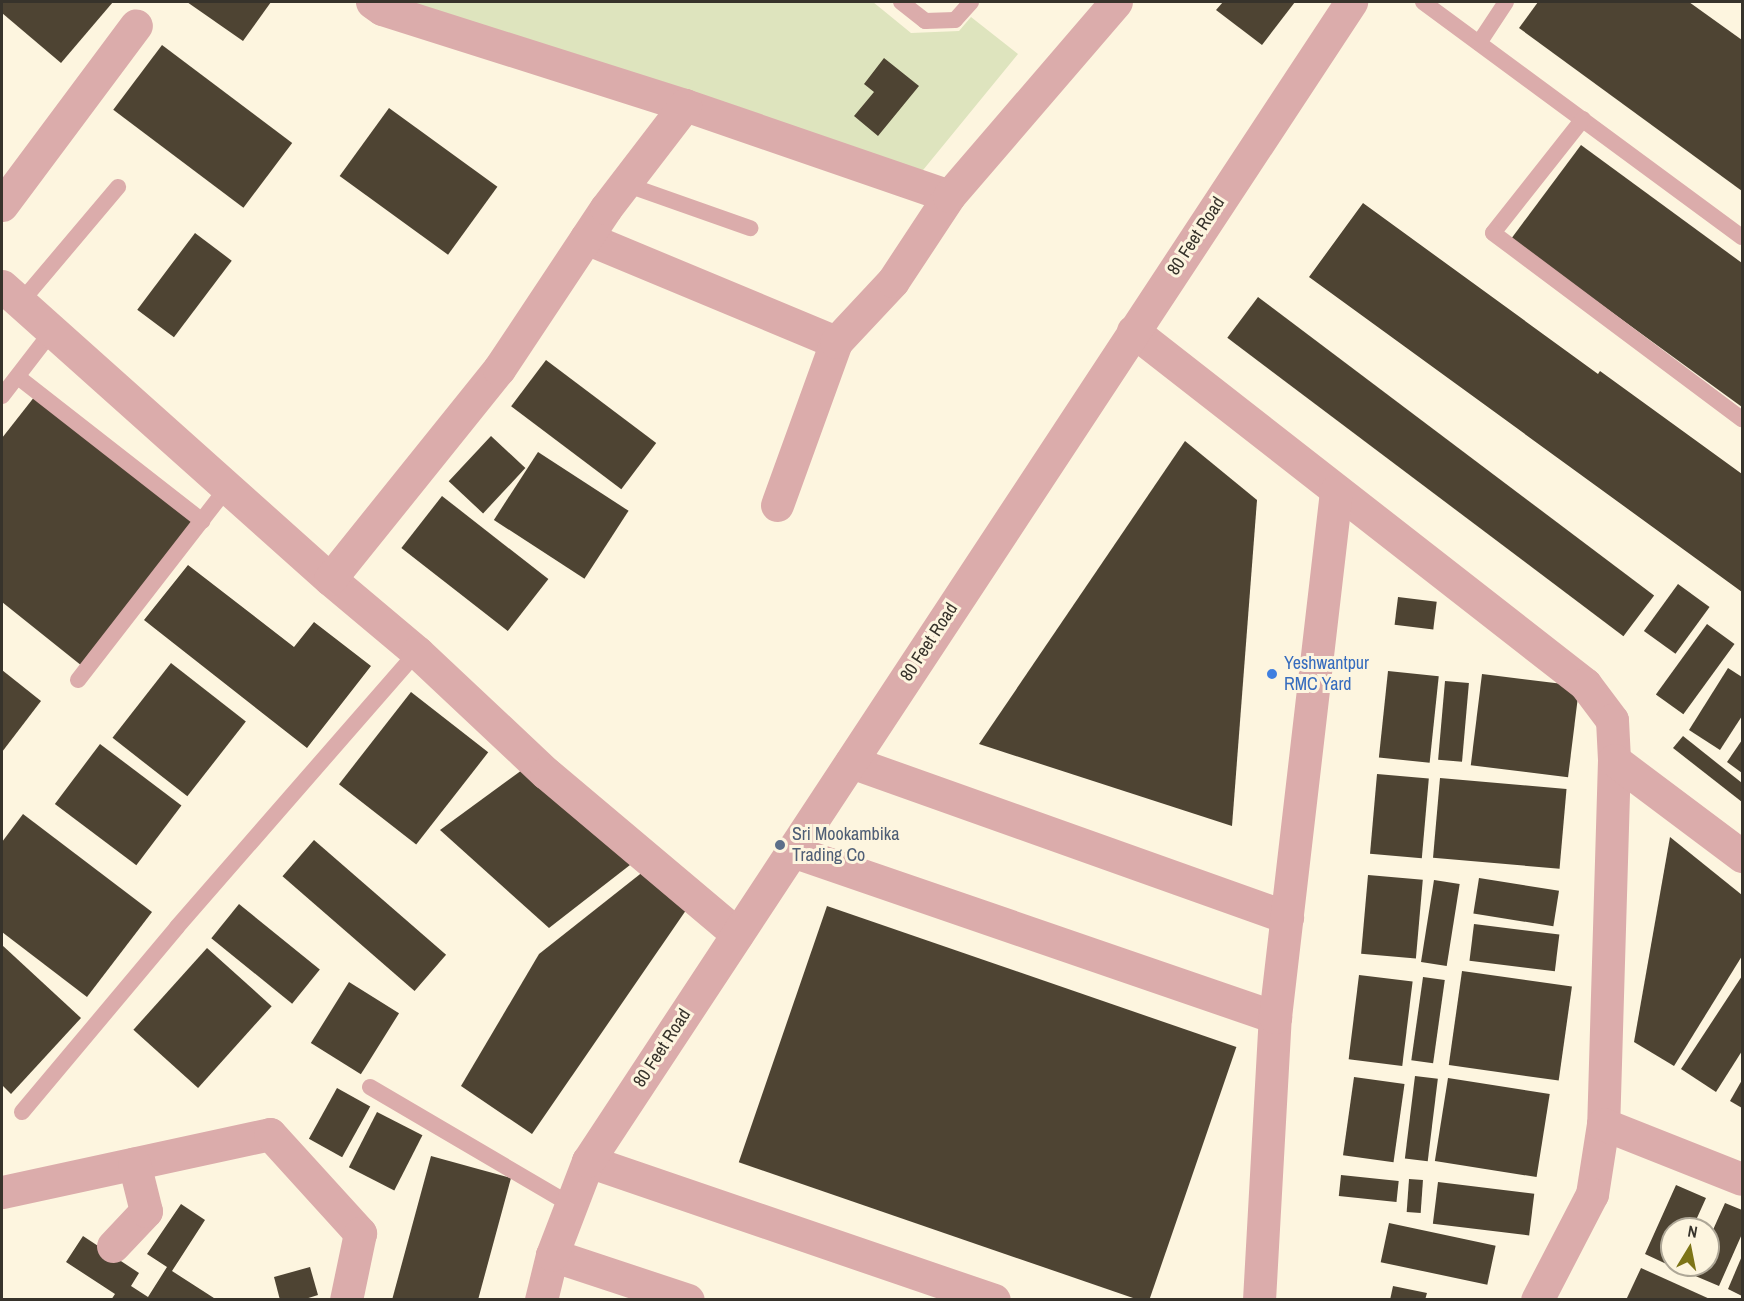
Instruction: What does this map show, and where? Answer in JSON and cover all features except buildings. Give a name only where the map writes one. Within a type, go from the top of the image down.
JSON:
[{"type":"street","points":[[372,2],[382,9],[685,105],[950,196]]},
{"type":"street","points":[[777,506],[836,342],[893,281],[950,196],[1116,2]]},
{"type":"street","name":"80 Feet Road","points":[[541,1299],[552,1255],[588,1161],[1350,2]]},
{"type":"street","points":[[2,205],[136,25]]},
{"type":"street","points":[[330,579],[499,369],[586,238],[685,105]]},
{"type":"street","points":[[586,238],[836,342]]},
{"type":"street","points":[[7,293],[330,579],[417,652],[546,773],[737,934]]},
{"type":"street","points":[[1133,332],[1585,684],[1612,720],[1614,760],[1603,1124],[1592,1194],[1537,1299]]},
{"type":"street","points":[[1259,1299],[1275,1017],[1336,491]]},
{"type":"street","points":[[1614,760],[1743,856]]},
{"type":"street","points":[[851,762],[1287,917]]},
{"type":"street","points":[[792,851],[1275,1017]]},
{"type":"street","points":[[1603,1124],[1743,1179]]},
{"type":"street","points":[[2,1192],[270,1134],[360,1233],[346,1299]]},
{"type":"street","points":[[588,1161],[994,1299]]},
{"type":"street","points":[[113,1246],[146,1211],[134,1163]]},
{"type":"street","points":[[552,1255],[688,1299]]},
{"type":"lane","points":[[901,2],[925,21],[955,20],[971,2]]},
{"type":"lane","points":[[1423,2],[1743,237]]},
{"type":"lane","points":[[1479,43],[1506,2]]},
{"type":"lane","points":[[1583,118],[1493,233],[1743,418]]},
{"type":"lane","points":[[625,184],[750,228]]},
{"type":"lane","points":[[7,293],[118,187]]},
{"type":"lane","points":[[2,396],[52,331]]},
{"type":"lane","points":[[18,377],[202,521]]},
{"type":"lane","points":[[78,680],[227,488]]},
{"type":"lane","points":[[22,1112],[177,927],[417,652]]},
{"type":"lane","points":[[370,1087],[571,1205]]},
{"type":"green space","points":[[403,2],[873,2],[911,33],[959,31],[971,17],[1018,54],[919,175]]},
{"type":"place","name":"Yeshwantpur RMC Yard","points":[[1272,674]]},
{"type":"place","name":"Sri Mookambika Trading Co","points":[[780,845]]}]
